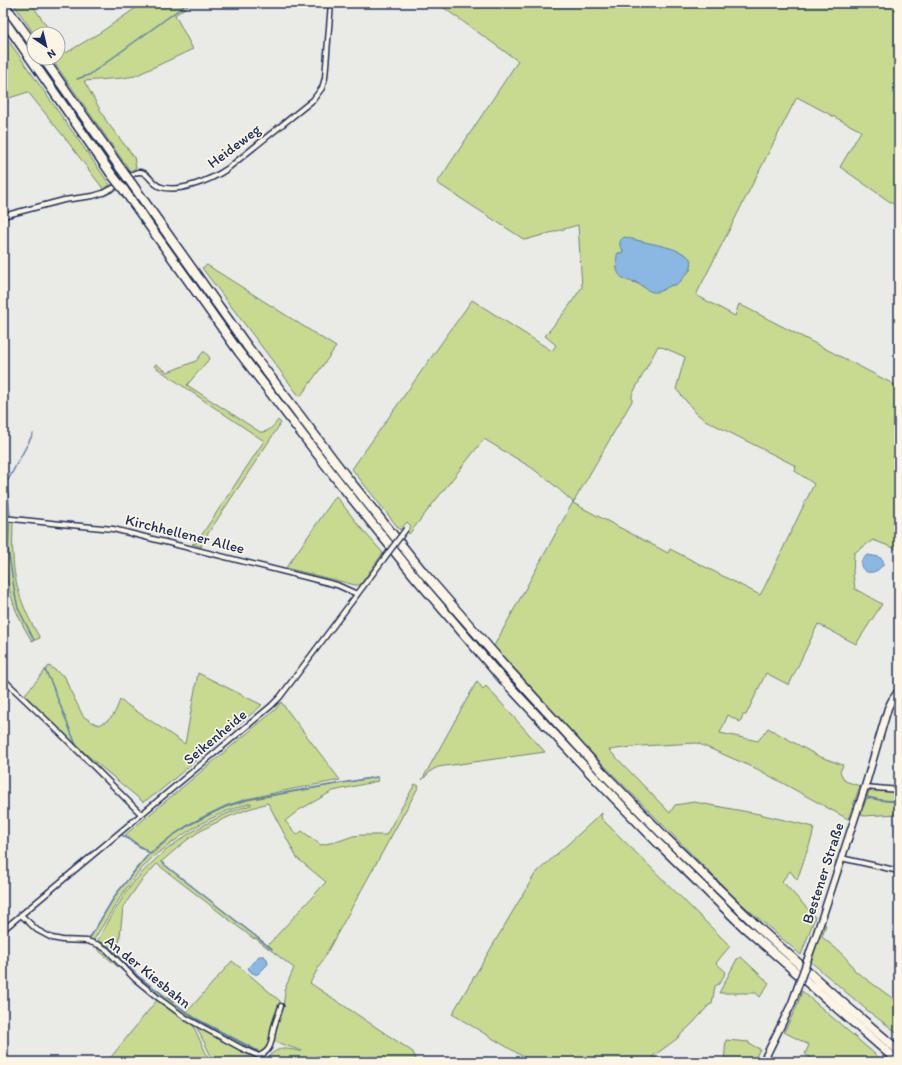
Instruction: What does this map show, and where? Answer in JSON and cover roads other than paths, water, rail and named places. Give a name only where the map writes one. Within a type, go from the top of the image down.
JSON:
[{"type":"highway","points":[[3,3],[26,34]]},
{"type":"highway","points":[[3,19],[112,175],[240,352],[338,481],[416,578],[497,673],[658,843],[743,926],[899,1062]]},
{"type":"highway","points":[[49,66],[247,346],[345,475],[423,572],[553,720],[603,774],[666,838],[761,930],[899,1051]]},
{"type":"highway","points":[[844,1004],[854,1008],[899,1044]]},
{"type":"street","name":"Heideweg","points":[[3,216],[64,200],[101,194],[115,187],[135,173],[141,171],[157,185],[164,188],[194,184],[217,175],[227,169],[309,103],[319,93],[325,78],[331,3]]},
{"type":"street","name":"Kirchhellener Allee","points":[[3,518],[113,529],[337,585],[357,594]]},
{"type":"street","name":"Seikenheide","points":[[3,930],[271,706],[280,697],[406,529]]},
{"type":"street","points":[[3,679],[60,733],[141,814]]},
{"type":"street","name":"Bestener Straße","points":[[763,1062],[792,1003],[865,789],[888,708],[899,690]]},
{"type":"street","points":[[865,789],[899,790]]},
{"type":"street","points":[[841,858],[899,871]]},
{"type":"street","name":"An der Kiesbahn","points":[[21,914],[37,930],[52,938],[87,941],[99,945],[107,950],[135,979],[186,1018],[241,1048],[260,1056],[270,1047],[274,1027],[281,1006]]},
{"type":"water","points":[[625,237],[665,246],[686,255],[691,261],[691,267],[688,273],[677,284],[658,292],[650,291],[636,282],[623,278],[617,270],[617,255],[618,253],[623,252],[620,243],[621,239]]},
{"type":"water","points":[[868,555],[879,557],[883,560],[883,565],[872,572],[867,572],[864,570],[861,566],[861,562],[863,558]]},
{"type":"water","points":[[259,956],[264,956],[267,959],[268,964],[258,974],[255,974],[248,968]]},
{"type":"waterway","points":[[77,79],[89,75],[188,3]]},
{"type":"waterway","points":[[10,515],[7,482],[33,434]]},
{"type":"waterway","points":[[9,521],[8,549],[15,594],[18,608],[34,640]]},
{"type":"waterway","points":[[45,670],[76,745]]},
{"type":"waterway","points":[[90,938],[116,894],[148,855],[190,824],[226,806],[248,799],[377,777]]},
{"type":"waterway","points":[[867,797],[899,802]]},
{"type":"waterway","points":[[122,835],[151,854]]},
{"type":"waterway","points":[[161,862],[272,949]]},
{"type":"waterway","points":[[101,942],[113,950],[138,976],[195,1018],[258,1051]]}]
